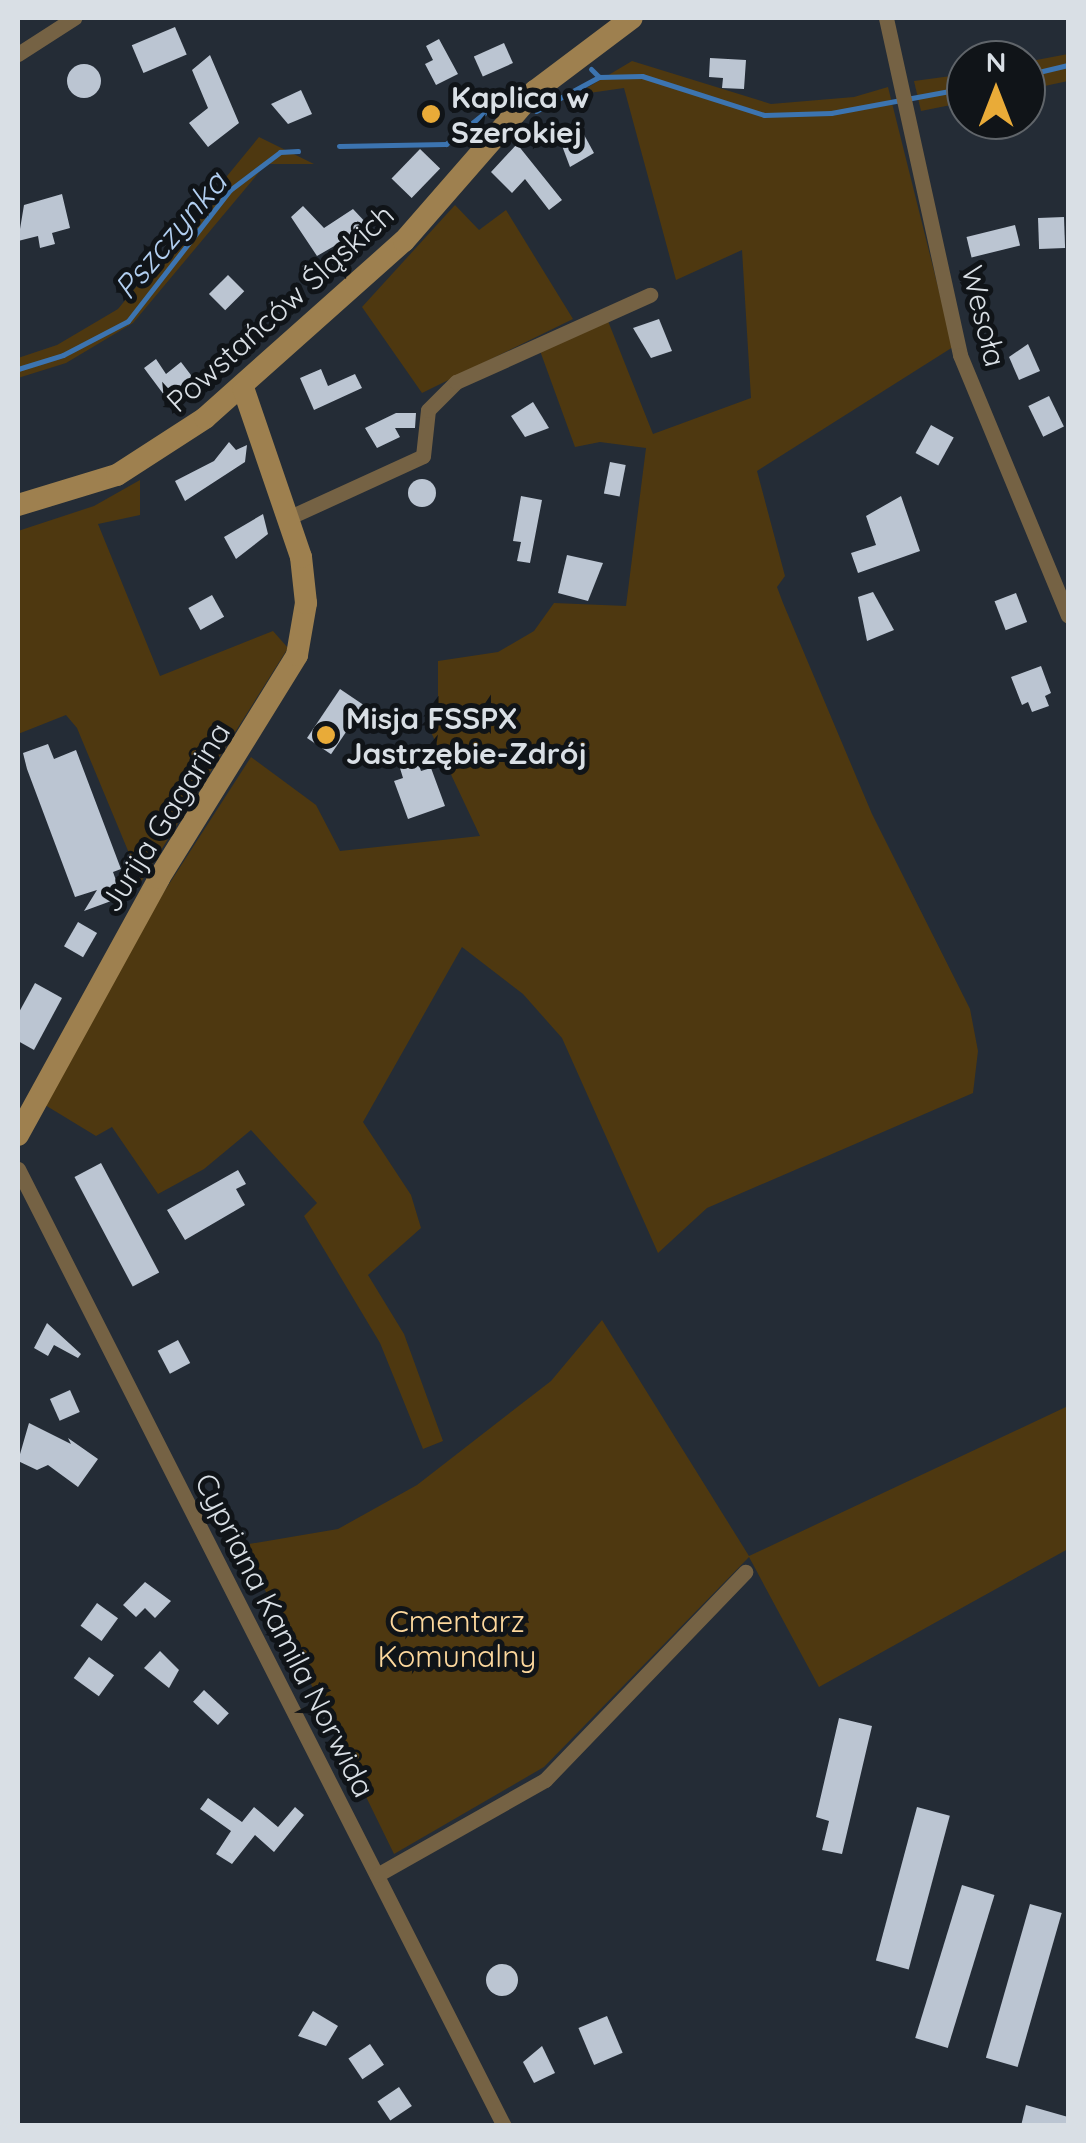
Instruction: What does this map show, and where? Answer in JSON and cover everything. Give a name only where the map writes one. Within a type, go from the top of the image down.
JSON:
[{"type":"street","points":[[18,54],[74,18]]},
{"type":"street","name":"Powstańców Śląskich","points":[[18,505],[117,475],[243,388],[404,242],[535,91],[632,18]]},
{"type":"street","name":"Wesoła","points":[[886,18],[905,80],[960,355],[1068,616]]},
{"type":"street","points":[[290,516],[423,456],[428,410],[456,382],[650,295]]},
{"type":"street","name":"Jurija Gagarina","points":[[18,1135],[159,878],[290,672],[306,603],[290,516],[243,388]]},
{"type":"street","name":"Cypriana Kamila Norwida","points":[[18,1169],[504,2126]]},
{"type":"street","points":[[377,1876],[545,1780],[745,1572]]},
{"type":"green space","points":[[1068,54],[1068,81],[1046,86],[1046,58]]},
{"type":"green space","points":[[632,61],[771,104],[854,97],[888,87],[953,347],[757,471],[785,576],[777,587],[783,603],[872,814],[970,1009],[978,1051],[973,1093],[707,1208],[658,1253],[562,1038],[523,994],[462,947],[363,1122],[411,1195],[421,1228],[368,1275],[404,1334],[443,1441],[423,1449],[380,1343],[304,1216],[317,1203],[251,1130],[204,1169],[158,1194],[112,1127],[96,1136],[45,1105],[151,912],[251,757],[316,805],[340,851],[480,836],[430,730],[438,717],[438,661],[498,652],[534,631],[554,603],[626,606],[646,448],[600,442],[575,447],[539,348],[608,321],[653,434],[751,398],[742,250],[676,280],[624,88],[575,95]]},
{"type":"green space","points":[[946,77],[946,106],[921,111],[914,81]]},
{"type":"green space","points":[[259,137],[314,164],[266,164],[133,323],[66,363],[18,378],[18,358],[57,345],[118,309]]},
{"type":"green space","points":[[455,205],[479,230],[506,210],[573,319],[422,393],[362,307]]},
{"type":"green space","points":[[140,480],[140,515],[98,524],[160,676],[273,631],[288,648],[141,882],[77,728],[66,715],[18,734],[18,531],[94,506]]},
{"type":"green space","name":"Cmentarz Komunalny","points":[[602,1320],[749,1556],[1068,1406],[1068,1549],[819,1687],[749,1557],[544,1767],[394,1854],[243,1545],[338,1529],[417,1485],[551,1381]]},
{"type":"building","points":[[175,27],[187,55],[143,73],[132,45]]},
{"type":"building","points":[[439,39],[458,74],[436,85],[425,64],[433,60],[426,46]]},
{"type":"building","points":[[504,43],[513,63],[483,77],[474,56]]},
{"type":"building","points":[[210,55],[239,123],[208,147],[189,123],[208,108],[192,70]]},
{"type":"building","points":[[710,58],[746,60],[744,89],[722,88],[723,78],[709,77]]},
{"type":"building","points":[[84,64],[96,69],[101,81],[96,93],[84,98],[72,93],[67,81],[72,69]]},
{"type":"building","points":[[301,90],[312,114],[288,124],[271,104]]},
{"type":"building","points":[[582,131],[594,153],[570,167],[561,143]]},
{"type":"building","points":[[517,144],[562,200],[549,210],[525,179],[512,193],[491,172]]},
{"type":"building","points":[[420,149],[440,168],[412,198],[392,178]]},
{"type":"building","points":[[62,194],[70,228],[52,233],[55,244],[40,248],[38,236],[18,241],[24,205]]},
{"type":"building","points":[[303,206],[324,228],[353,209],[369,226],[317,256],[291,217]]},
{"type":"building","points":[[1064,217],[1065,248],[1039,249],[1038,218]]},
{"type":"building","points":[[1015,225],[1020,245],[972,257],[966,237]]},
{"type":"building","points":[[228,275],[244,291],[225,310],[209,294]]},
{"type":"building","points":[[659,319],[672,351],[651,358],[633,328]]},
{"type":"building","points":[[1028,344],[1040,371],[1019,380],[1009,357]]},
{"type":"building","points":[[156,359],[166,374],[181,362],[197,383],[170,403],[144,368]]},
{"type":"building","points":[[321,369],[328,386],[355,374],[362,388],[314,410],[300,378]]},
{"type":"building","points":[[1049,396],[1064,427],[1043,437],[1028,406]]},
{"type":"building","points":[[533,402],[549,428],[525,437],[511,416]]},
{"type":"building","points":[[396,413],[416,413],[415,428],[395,428],[400,437],[377,448],[365,428]]},
{"type":"building","points":[[931,425],[954,438],[938,466],[915,453]]},
{"type":"building","points":[[229,442],[236,450],[247,445],[245,462],[185,501],[175,481],[214,461]]},
{"type":"building","points":[[610,462],[626,465],[620,496],[604,493]]},
{"type":"building","points":[[422,479],[432,483],[436,493],[432,503],[422,507],[412,503],[408,493],[412,483]]},
{"type":"building","points":[[521,496],[542,500],[530,563],[517,561],[521,542],[513,541]]},
{"type":"building","points":[[901,496],[920,551],[858,573],[851,553],[876,545],[866,516]]},
{"type":"building","points":[[263,514],[268,534],[236,559],[224,537]]},
{"type":"building","points":[[567,555],[603,563],[588,601],[558,593]]},
{"type":"building","points":[[873,592],[894,630],[867,641],[858,597]]},
{"type":"building","points":[[1016,593],[1027,622],[1006,630],[995,601]]},
{"type":"building","points":[[212,595],[224,617],[201,630],[188,608]]},
{"type":"building","points":[[1041,666],[1051,693],[1045,696],[1049,706],[1032,712],[1028,702],[1022,705],[1011,677]]},
{"type":"building","points":[[340,689],[364,705],[331,754],[307,738]]},
{"type":"building","points":[[48,744],[54,759],[76,750],[121,869],[113,872],[122,897],[84,911],[97,890],[75,897],[23,753]]},
{"type":"building","points":[[417,759],[421,771],[431,768],[445,806],[408,819],[394,781],[403,778],[399,765]]},
{"type":"building","points":[[78,922],[97,933],[83,957],[64,946]]},
{"type":"building","points":[[35,983],[62,998],[34,1050],[18,1041],[18,1014]]},
{"type":"building","points":[[101,1163],[159,1272],[133,1287],[75,1177]]},
{"type":"building","points":[[238,1170],[246,1184],[236,1189],[245,1205],[185,1240],[167,1210]]},
{"type":"building","points":[[47,1323],[81,1354],[78,1358],[54,1345],[48,1356],[34,1348]]},
{"type":"building","points":[[178,1340],[190,1363],[170,1374],[158,1351]]},
{"type":"building","points":[[70,1390],[80,1412],[60,1421],[50,1399]]},
{"type":"building","points":[[29,1423],[71,1444],[68,1438],[98,1459],[78,1487],[48,1465],[37,1470],[18,1461]]},
{"type":"building","points":[[145,1582],[171,1601],[155,1618],[145,1608],[136,1617],[123,1605]]},
{"type":"building","points":[[97,1603],[118,1618],[102,1641],[81,1626]]},
{"type":"building","points":[[160,1651],[179,1670],[169,1688],[144,1668]]},
{"type":"building","points":[[89,1657],[114,1675],[99,1696],[74,1678]]},
{"type":"building","points":[[204,1690],[229,1713],[218,1725],[193,1702]]},
{"type":"building","points":[[839,1718],[872,1726],[842,1854],[822,1850],[829,1821],[816,1817]]},
{"type":"building","points":[[208,1798],[242,1822],[254,1807],[278,1827],[295,1807],[304,1815],[274,1852],[255,1835],[232,1864],[216,1854],[231,1831],[200,1809]]},
{"type":"building","points":[[917,1807],[950,1816],[909,1969],[876,1961]]},
{"type":"building","points":[[962,1885],[995,1895],[948,2048],[915,2038]]},
{"type":"building","points":[[1030,1904],[1062,1913],[1018,2067],[986,2058]]},
{"type":"building","points":[[502,1964],[514,1968],[518,1980],[514,1992],[502,1996],[490,1992],[486,1980],[490,1968]]},
{"type":"building","points":[[313,2011],[338,2026],[326,2046],[298,2036]]},
{"type":"building","points":[[607,2016],[623,2053],[594,2065],[578,2028]]},
{"type":"building","points":[[370,2044],[384,2065],[362,2079],[348,2059]]},
{"type":"building","points":[[542,2046],[555,2073],[534,2083],[523,2062]]},
{"type":"building","points":[[399,2087],[412,2106],[390,2121],[377,2102]]},
{"type":"building","points":[[1026,2105],[1068,2117],[1068,2126],[1021,2126]]},
{"type":"waterway","name":"Pszczynka","points":[[1046,70],[1068,65]]},
{"type":"waterway","points":[[591,69],[599,77]]},
{"type":"waterway","name":"Pszczynka","points":[[536,111],[599,77],[642,76],[764,115],[831,113],[946,92]]},
{"type":"waterway","name":"Pszczynka","points":[[339,146],[446,144],[503,98]]},
{"type":"waterway","name":"Pszczynka","points":[[18,369],[63,355],[128,321],[230,190],[280,152],[298,151]]},
{"type":"place","name":"Kaplica w Szerokiej","points":[[431,114]]},
{"type":"place","name":"Misja FSSPX Jastrzębie-Zdrój","points":[[326,735]]}]
